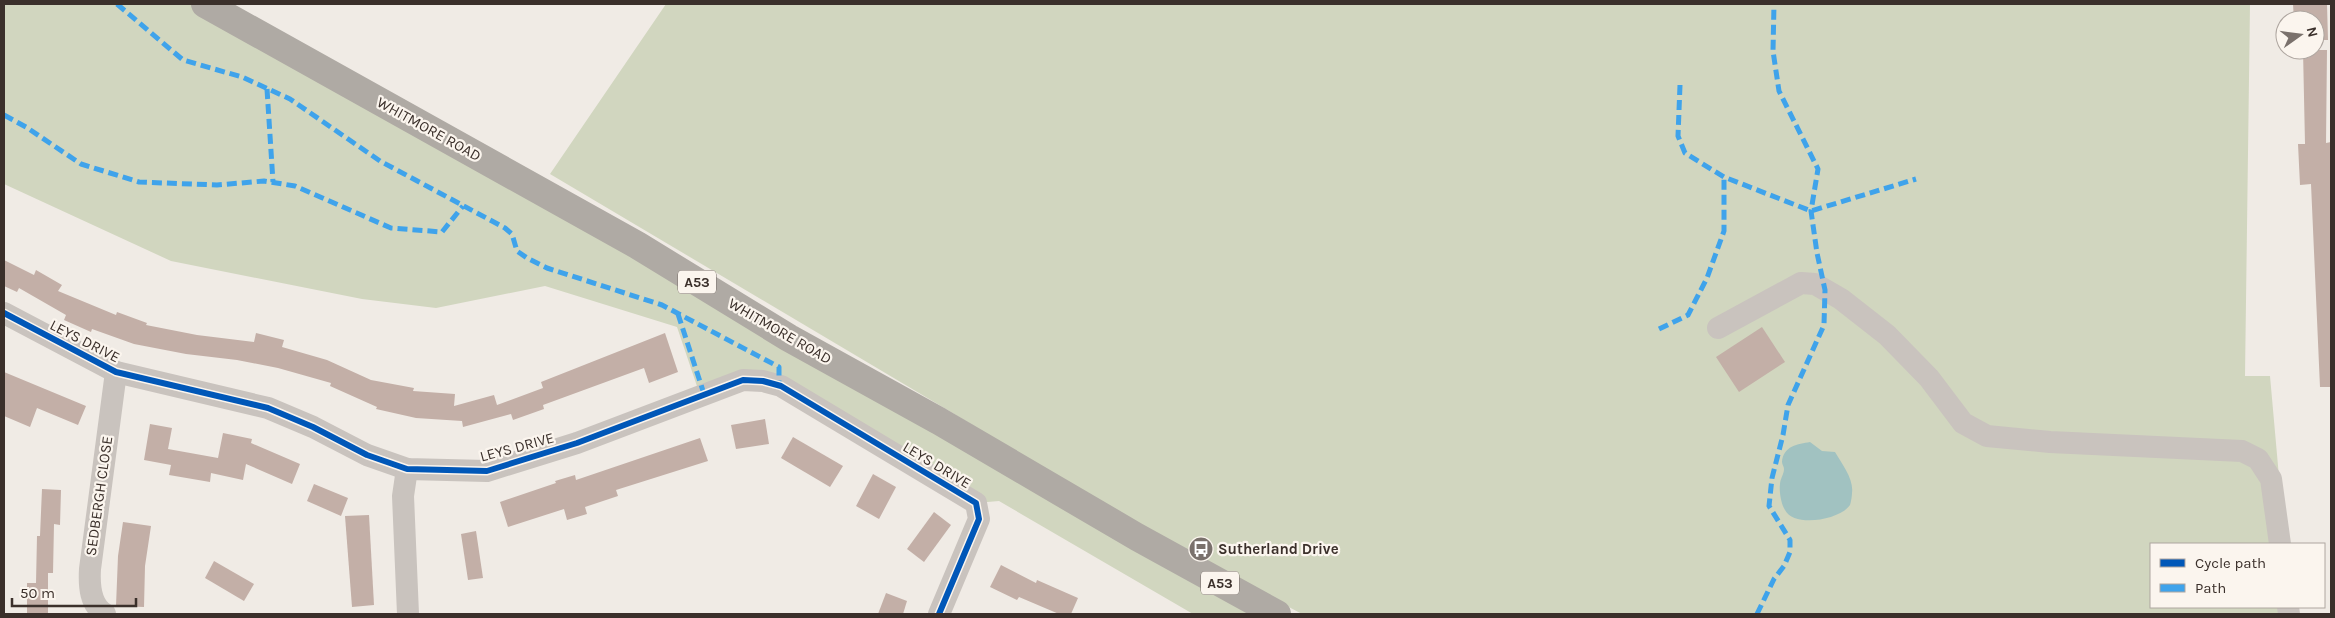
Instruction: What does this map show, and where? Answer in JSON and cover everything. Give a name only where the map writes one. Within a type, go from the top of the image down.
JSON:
[{"type":"highway","name":"WHITMORE ROAD","points":[[205,4],[637,245],[789,338],[939,422],[1137,538],[1250,608],[1277,614]]},
{"type":"street","points":[[1718,328],[1801,283],[1815,284],[1841,299],[1888,335],[1929,378],[1963,423],[1987,436],[2050,442],[2242,451],[2258,460],[2271,479],[2280,543]]},
{"type":"street","name":"LEYS DRIVE","points":[[4,312],[116,372],[268,408],[313,427],[367,455],[407,469],[487,471],[577,443],[743,380],[763,381],[781,386],[976,503],[979,519],[939,614]]},
{"type":"street","name":"SEDBERGH CLOSE","points":[[105,614],[97,609],[89,588],[116,372]]},
{"type":"street","points":[[407,469],[403,496],[408,614]]},
{"type":"green space","points":[[4,4],[205,4],[1253,602],[1247,614],[1193,614],[999,501],[976,503],[781,386],[700,395],[677,327],[545,286],[436,308],[362,299],[171,261],[4,184]]},
{"type":"green space","points":[[666,4],[2250,4],[2245,376],[2270,376],[2285,543],[2150,543],[2150,608],[2295,608],[2296,614],[1302,614],[1140,528],[951,412],[550,174]]},
{"type":"water","points":[[1810,442],[1822,451],[1835,452],[1849,477],[1852,488],[1850,505],[1845,510],[1837,515],[1817,520],[1798,519],[1790,516],[1785,510],[1780,494],[1780,482],[1784,469],[1782,462],[1785,452],[1792,447]]},
{"type":"building","points":[[2293,4],[2327,4],[2328,40],[2325,40],[2325,10],[2293,10]]},
{"type":"building","points":[[2325,50],[2327,50],[2326,143],[2331,142],[2331,387],[2320,387],[2311,184],[2300,185],[2298,144],[2305,144],[2303,60],[2325,60]]},
{"type":"building","points":[[4,260],[34,275],[36,270],[62,285],[58,291],[116,315],[117,312],[147,323],[146,325],[197,335],[254,342],[256,333],[284,340],[282,347],[327,360],[371,380],[414,388],[413,391],[455,394],[454,406],[494,395],[497,405],[543,388],[541,382],[665,333],[678,372],[649,383],[644,368],[543,405],[544,409],[513,420],[511,414],[463,427],[462,421],[416,418],[376,409],[377,407],[330,386],[331,383],[278,368],[134,344],[92,329],[91,332],[64,320],[66,315],[19,288],[17,292],[4,286]]},
{"type":"building","points":[[1762,327],[1785,362],[1739,392],[1716,357]]},
{"type":"building","points":[[4,372],[86,406],[78,425],[37,408],[30,427],[4,416]]},
{"type":"building","points":[[765,419],[769,444],[736,449],[731,425]]},
{"type":"building","points":[[150,424],[172,428],[168,449],[218,458],[223,433],[252,439],[251,443],[300,464],[292,484],[246,464],[243,480],[211,473],[210,482],[169,475],[171,465],[144,460]]},
{"type":"building","points":[[793,437],[843,466],[830,487],[781,458]]},
{"type":"building","points":[[700,438],[708,461],[616,490],[618,496],[585,507],[587,514],[567,520],[564,509],[508,527],[500,502],[556,483],[555,481],[575,475],[576,480]]},
{"type":"building","points":[[873,474],[896,487],[879,519],[856,506]]},
{"type":"building","points":[[314,484],[348,498],[341,516],[307,501]]},
{"type":"building","points":[[42,489],[61,490],[60,525],[54,524],[53,573],[48,573],[48,614],[27,614],[27,583],[36,583],[37,536],[40,536]]},
{"type":"building","points":[[934,512],[951,525],[924,562],[907,549]]},
{"type":"building","points":[[369,515],[374,605],[352,607],[345,516]]},
{"type":"building","points":[[123,522],[151,526],[145,566],[144,607],[116,606],[118,556]]},
{"type":"building","points":[[476,531],[483,578],[468,580],[461,534]]},
{"type":"building","points":[[214,561],[254,584],[244,601],[205,578]]},
{"type":"building","points":[[1001,565],[1036,583],[1037,580],[1078,598],[1071,614],[1059,614],[1019,597],[1017,600],[990,587]]},
{"type":"building","points":[[886,593],[907,601],[903,614],[878,614]]},
{"type":"marked path","points":[[117,4],[183,60],[242,77],[290,99],[380,161],[505,228],[512,234],[517,251],[527,258],[547,268],[662,305],[779,367],[779,385]]},
{"type":"marked path","points":[[1757,614],[1790,552],[1790,540],[1769,506],[1772,478],[1783,435],[1788,405],[1824,325],[1825,290],[1811,211],[1818,169],[1779,91],[1773,51],[1774,4]]},
{"type":"marked path","points":[[1680,85],[1678,136],[1685,153],[1724,177],[1811,211],[1916,179]]},
{"type":"marked path","points":[[267,89],[273,182]]},
{"type":"marked path","points":[[4,115],[26,127],[81,164],[139,182],[217,185],[264,181],[295,186],[391,228],[442,232],[463,206]]},
{"type":"marked path","points":[[1659,329],[1688,315],[1707,278],[1724,231],[1724,177]]},
{"type":"marked path","points":[[678,314],[704,394]]},
{"type":"cycle path","points":[[4,313],[116,372],[268,408],[313,427],[367,455],[407,469],[487,471],[577,443],[743,380],[763,381],[781,386],[976,503],[979,519],[939,614]]},
{"type":"place","name":"Sutherland Drive","points":[[1201,549]]}]
